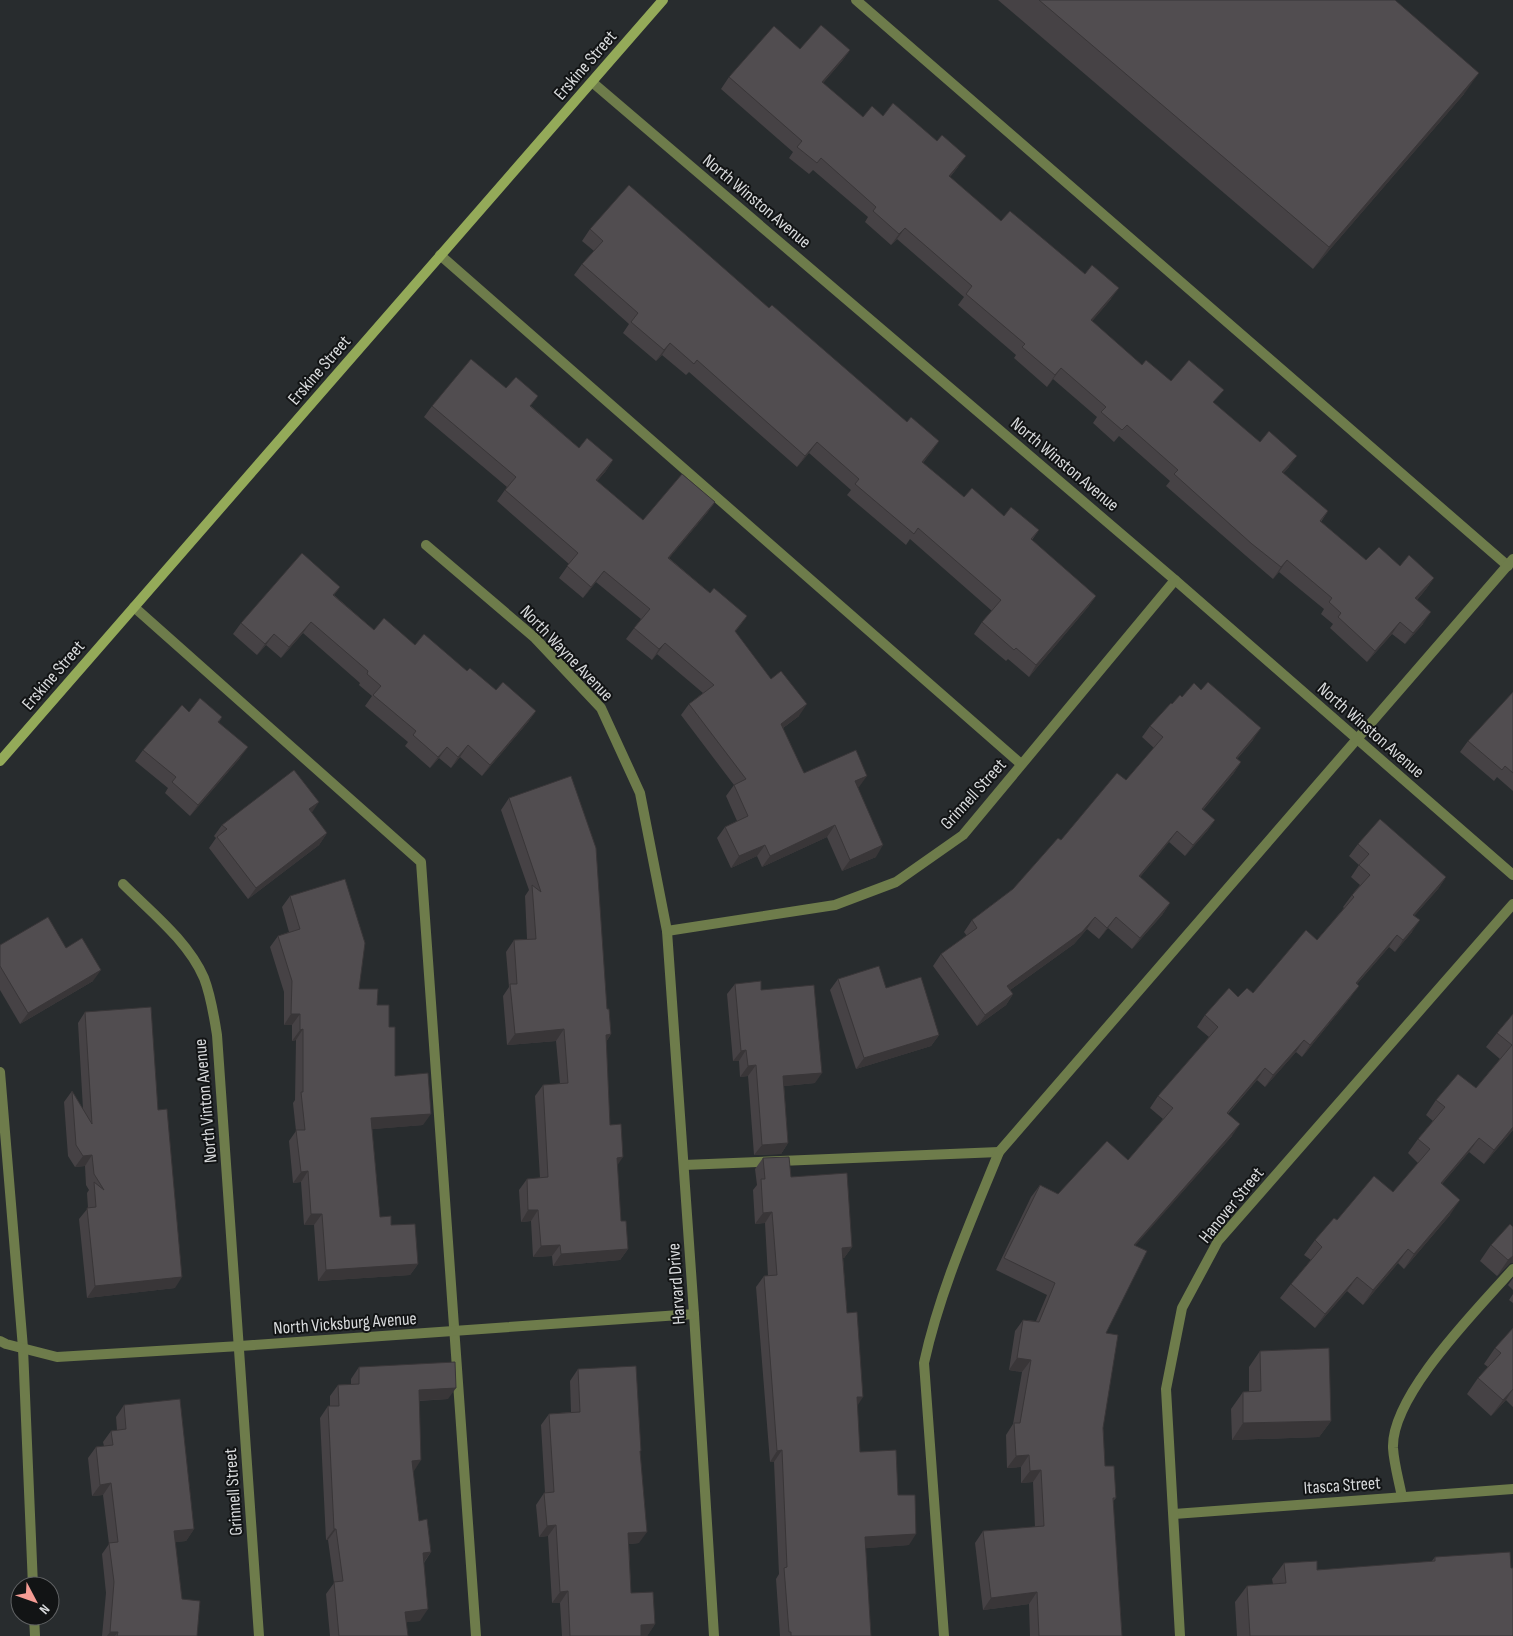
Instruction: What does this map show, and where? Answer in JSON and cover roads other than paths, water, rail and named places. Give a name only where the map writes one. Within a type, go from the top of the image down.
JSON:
[{"type":"main road","name":"Erskine Street","points":[[0,761],[662,0]]},
{"type":"street","points":[[856,0],[1510,562],[999,1152],[959,1248],[932,1330],[924,1363],[944,1636]]},
{"type":"street","name":"North Winston Avenue","points":[[592,82],[1175,580],[1513,876]]},
{"type":"street","points":[[440,255],[1021,764]]},
{"type":"street","name":"North Wayne Avenue","points":[[426,545],[535,638],[601,708],[640,793],[667,931]]},
{"type":"street","name":"Grinnell Street","points":[[667,931],[835,905],[896,882],[963,834],[1175,580]]},
{"type":"street","points":[[134,607],[421,862],[456,1331],[476,1636]]},
{"type":"street","name":"North Vinton Avenue","points":[[123,884],[163,924],[193,958],[204,978],[211,1001],[217,1035],[240,1346]]},
{"type":"street","name":"Hanover Street","points":[[1180,1636],[1166,1389],[1182,1308],[1218,1241],[1513,904]]},
{"type":"street","name":"Harvard Drive","points":[[667,931],[714,1636]]},
{"type":"street","points":[[0,1072],[24,1348],[33,1576]]},
{"type":"street","points":[[684,1164],[999,1152]]},
{"type":"street","points":[[1402,1497],[1393,1447],[1401,1413],[1426,1372],[1513,1269]]},
{"type":"street","name":"North Vicksburg Avenue","points":[[0,1341],[58,1357],[694,1314]]},
{"type":"street","name":"Grinnell Street","points":[[240,1346],[259,1636]]},
{"type":"street","name":"Itasca Street","points":[[1174,1514],[1513,1489]]}]
